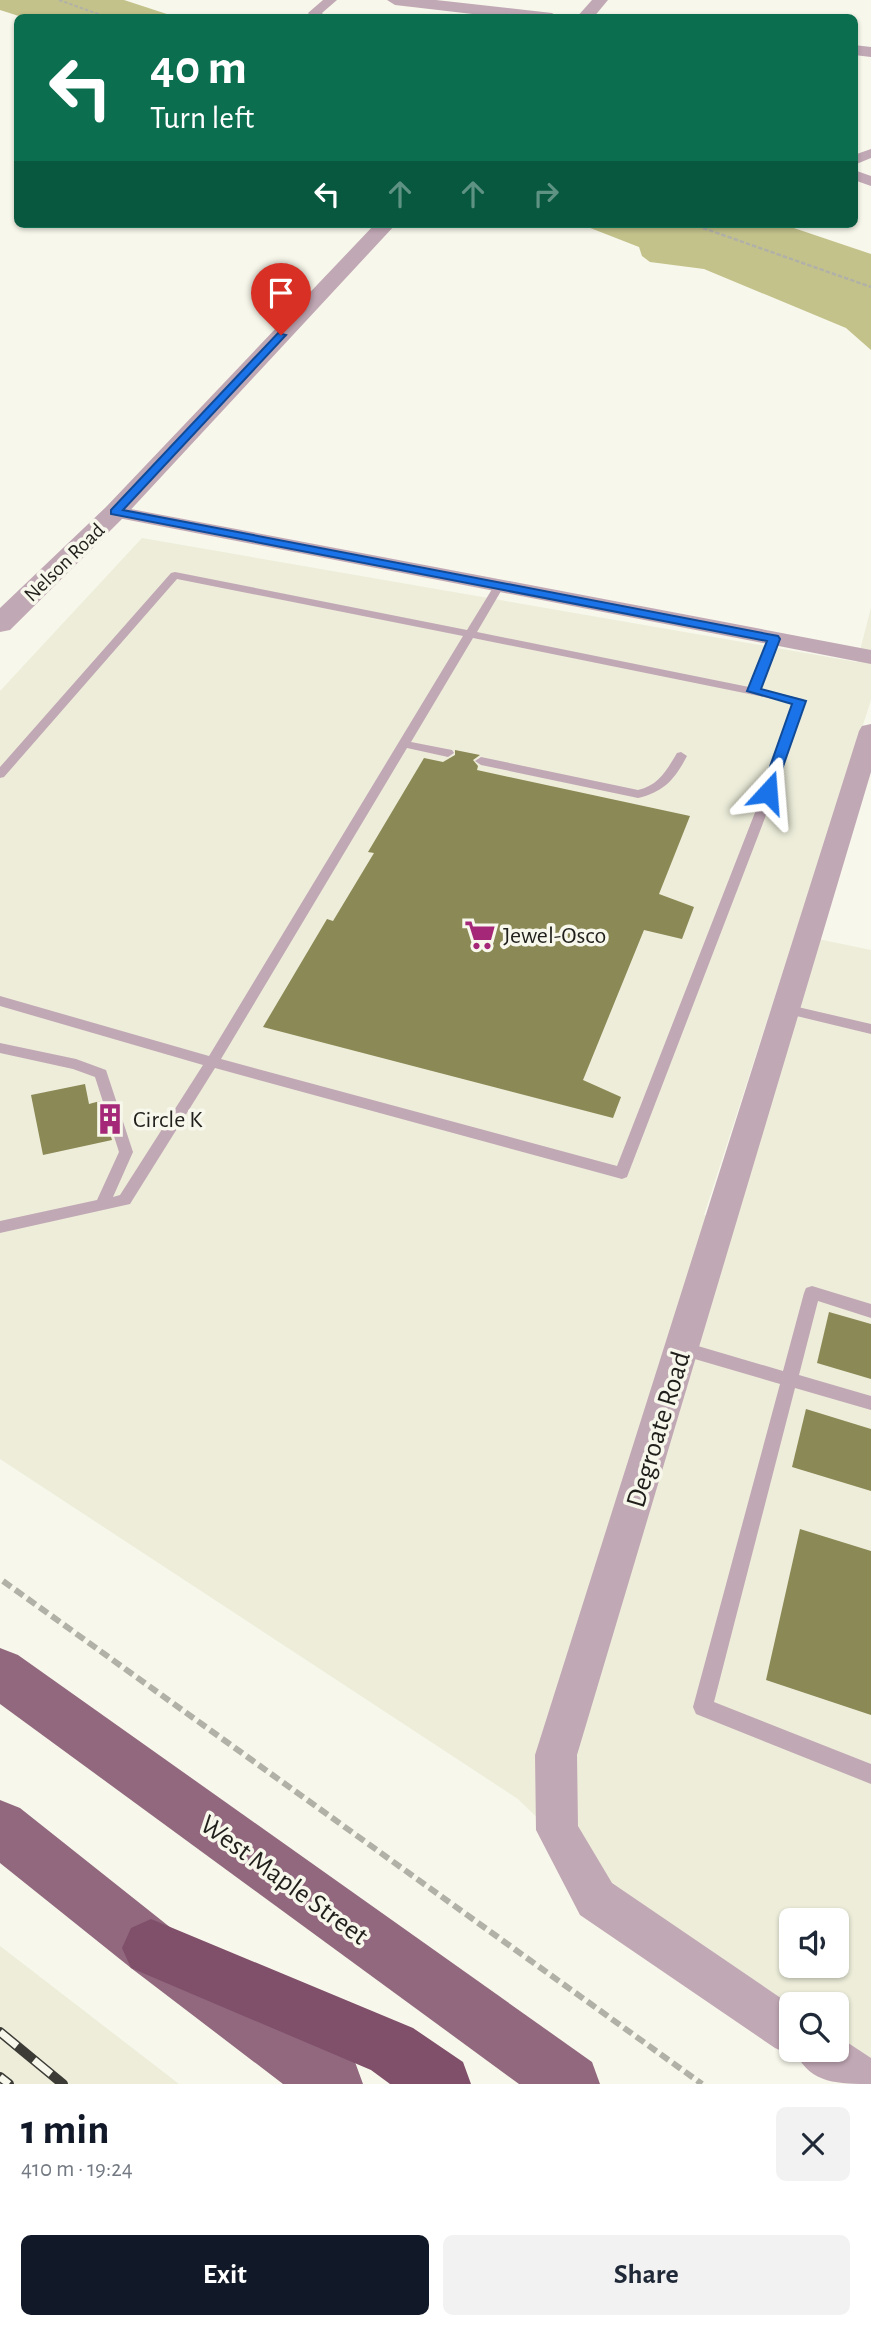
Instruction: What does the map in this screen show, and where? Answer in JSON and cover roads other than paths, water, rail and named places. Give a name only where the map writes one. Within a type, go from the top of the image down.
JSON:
[{"type":"highway","points":[[151,1948],[392,2049],[441,2084]]},
{"type":"main road","name":"West Maple Street","points":[[0,1673],[570,2084]]},
{"type":"main road","points":[[0,1828],[151,1948],[333,2084]]},
{"type":"street","points":[[315,14],[331,0]]},
{"type":"street","points":[[395,0],[517,14]]},
{"type":"street","points":[[588,14],[600,0]]},
{"type":"street","name":"Nelson Road","points":[[0,624],[115,512],[382,228]]},
{"type":"street","points":[[115,512],[871,657]]},
{"type":"street","name":"Degroate Road","points":[[779,2024],[596,1899],[557,1829],[556,1755],[592,1646],[870,734]]},
{"type":"street","points":[[836,2062],[868,2084]]},
{"type":"lane","points":[[0,774],[175,575],[799,701],[762,810],[622,1173],[212,1062],[0,1001]]},
{"type":"lane","points":[[0,1227],[125,1200],[212,1062],[499,586]]},
{"type":"lane","points":[[753,691],[774,639]]},
{"type":"lane","points":[[405,744],[448,753]]},
{"type":"lane","points":[[481,761],[639,794],[654,792],[664,785],[681,756]]},
{"type":"lane","points":[[785,1009],[871,1029]]},
{"type":"lane","points":[[0,1048],[76,1064],[101,1074],[126,1152],[102,1205]]},
{"type":"lane","points":[[871,1311],[812,1293],[702,1707],[871,1774]]},
{"type":"lane","points":[[681,1348],[871,1403]]},
{"type":"railway","points":[[0,2032],[63,2084]]},
{"type":"railway","points":[[0,2077],[9,2084]]},
{"type":"place","name":"Jewel-Osco","points":[[480,935]]},
{"type":"place","name":"Circle K","points":[[110,1119]]}]
